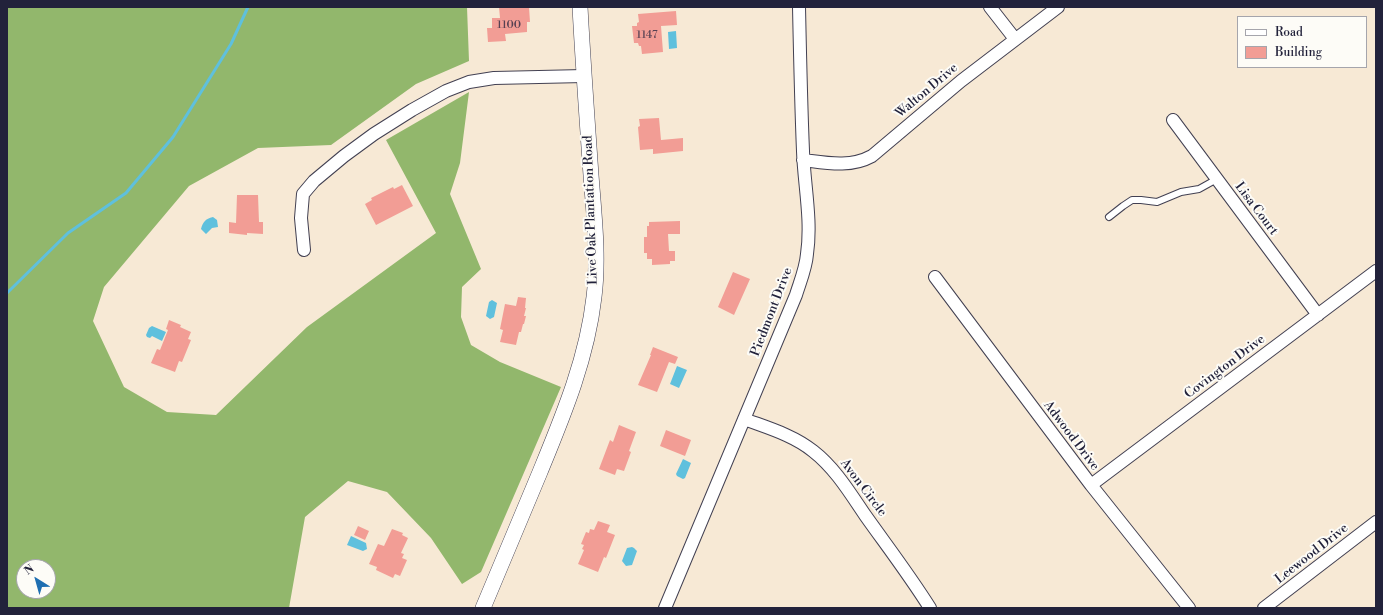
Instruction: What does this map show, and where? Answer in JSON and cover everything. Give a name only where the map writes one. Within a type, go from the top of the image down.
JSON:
[{"type":"street","name":"Live Oak Plantation Road","points":[[483,608],[572,393],[590,323],[596,268],[594,212],[580,7]]},
{"type":"street","name":"Piedmont Drive","points":[[665,608],[796,295],[803,274],[807,255],[808,220],[803,160],[799,7]]},
{"type":"street","points":[[990,7],[1015,39]]},
{"type":"street","name":"Walton Drive","points":[[803,160],[841,164],[863,161],[872,156],[961,81],[1058,7]]},
{"type":"street","points":[[304,250],[301,218],[303,194],[314,181],[344,156],[374,134],[412,110],[469,82],[494,78],[584,76]]},
{"type":"street","name":"Lisa Court","points":[[1173,120],[1318,315]]},
{"type":"street","name":"Covington Drive","points":[[1091,485],[1376,271]]},
{"type":"street","name":"Adwood Drive","points":[[935,277],[1091,485],[1189,608]]},
{"type":"street","name":"Avon Circle","points":[[744,419],[784,434],[814,451],[829,467],[930,608]]},
{"type":"street","name":"Leewood Drive","points":[[1264,608],[1376,522]]},
{"type":"lane","points":[[1109,217],[1132,200],[1157,202],[1181,192],[1199,189],[1217,179]]},
{"type":"green space","points":[[7,7],[467,7],[469,61],[416,84],[331,145],[258,148],[189,186],[104,287],[93,321],[124,387],[167,412],[216,415],[307,327],[436,233],[386,140],[469,92],[460,163],[450,194],[481,269],[462,287],[461,317],[471,345],[500,362],[561,387],[481,572],[462,584],[431,538],[387,492],[348,481],[305,517],[289,608],[7,608]]},
{"type":"water","points":[[676,31],[677,48],[669,49],[668,32]]},
{"type":"water","points":[[213,217],[217,220],[218,227],[212,228],[206,234],[201,229],[203,224],[206,220]]},
{"type":"water","points":[[492,300],[497,303],[494,317],[490,319],[486,316],[489,302]]},
{"type":"water","points":[[152,326],[166,332],[162,341],[152,336],[150,338],[147,337],[146,335],[149,328]]},
{"type":"water","points":[[677,366],[687,370],[679,388],[670,384]]},
{"type":"water","points":[[683,459],[691,463],[685,478],[683,479],[676,474]]},
{"type":"water","points":[[351,536],[366,543],[367,549],[363,551],[347,545]]},
{"type":"water","points":[[632,547],[637,551],[632,565],[626,566],[622,561],[627,548]]},
{"type":"building","points":[[499,7],[529,7],[530,22],[527,22],[527,32],[505,34],[506,41],[488,42],[487,28],[492,28],[492,18],[500,18]]},
{"type":"building","points":[[676,11],[677,25],[661,26],[663,52],[642,54],[641,46],[639,46],[638,43],[634,43],[632,26],[637,26],[637,23],[639,22],[638,14]]},
{"type":"building","points":[[659,118],[661,140],[683,138],[683,151],[653,154],[653,149],[640,150],[638,127],[640,126],[639,119]]},
{"type":"building","points":[[402,185],[413,206],[376,225],[365,204],[372,200],[371,198],[393,187],[394,189]]},
{"type":"building","points":[[237,195],[258,195],[259,222],[263,222],[263,234],[247,233],[247,235],[229,233],[229,222],[236,223]]},
{"type":"building","points":[[680,221],[680,234],[668,234],[669,251],[675,251],[675,261],[670,261],[670,264],[652,265],[652,259],[647,259],[647,253],[644,253],[644,237],[647,237],[647,226],[649,226],[649,222]]},
{"type":"building","points":[[733,272],[750,279],[734,315],[718,307]]},
{"type":"building","points":[[518,297],[526,298],[524,316],[526,316],[521,332],[519,332],[516,345],[500,342],[503,330],[500,329],[505,304],[516,306]]},
{"type":"building","points":[[169,320],[181,325],[180,327],[191,332],[188,339],[191,340],[182,362],[179,361],[175,372],[151,363],[157,349],[160,350],[168,330],[166,329]]},
{"type":"building","points":[[653,347],[678,357],[675,364],[669,362],[657,392],[638,385]]},
{"type":"building","points":[[619,425],[636,432],[624,471],[617,469],[615,475],[599,469],[610,440],[613,442]]},
{"type":"building","points":[[666,430],[691,440],[685,456],[660,446]]},
{"type":"building","points":[[598,521],[610,525],[607,532],[615,535],[606,558],[604,557],[598,572],[578,564],[584,550],[582,549],[584,545],[581,544],[586,532],[589,533],[590,529],[594,530]]},
{"type":"building","points":[[358,526],[369,531],[365,540],[354,535]]},
{"type":"building","points":[[392,529],[403,533],[402,535],[408,538],[401,553],[404,554],[402,558],[407,560],[400,576],[395,574],[393,578],[376,570],[377,567],[369,564],[378,544],[384,546]]},
{"type":"waterway","points":[[7,293],[68,233],[126,193],[173,137],[231,44],[248,7]]}]
